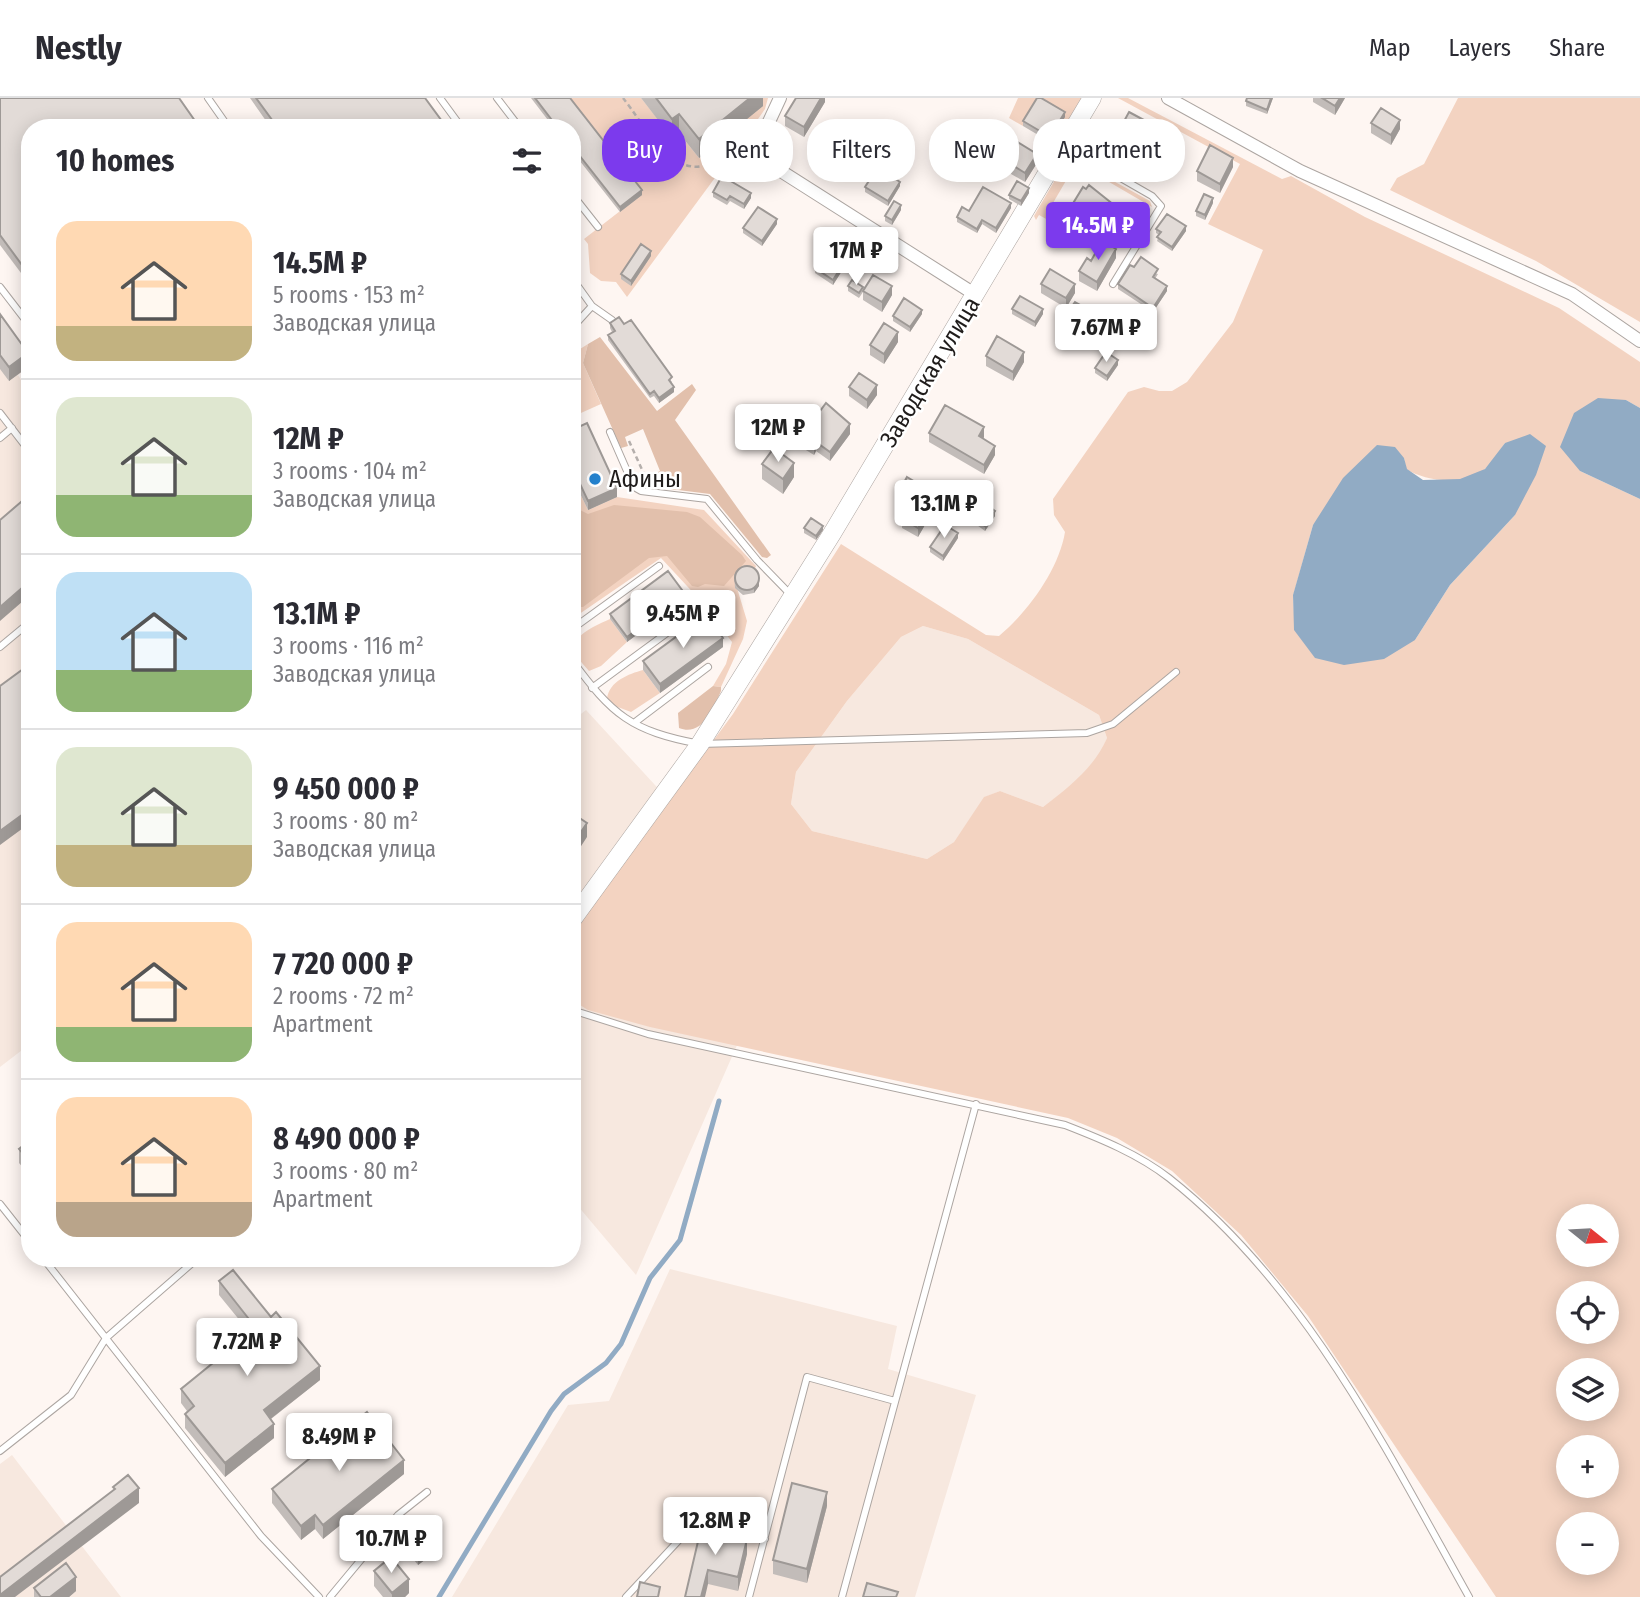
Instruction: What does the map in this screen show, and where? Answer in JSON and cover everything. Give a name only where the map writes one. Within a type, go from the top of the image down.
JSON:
[{"type":"street","points":[[770,119],[780,98]]},
{"type":"street","name":"Заводская улица","points":[[1079,119],[1091,98]]},
{"type":"street","points":[[1168,98],[1300,171],[1572,294],[1640,341]]},
{"type":"street","points":[[793,179],[976,295]]},
{"type":"street","name":"Заводская улица","points":[[581,908],[700,744],[793,597],[1042,182]]},
{"type":"lane","points":[[208,98],[223,119]]},
{"type":"lane","points":[[440,98],[455,119]]},
{"type":"lane","points":[[497,98],[513,119]]},
{"type":"lane","points":[[1113,284],[1161,206],[1153,197],[1127,182]]},
{"type":"lane","points":[[581,205],[598,227]]},
{"type":"lane","points":[[0,287],[21,314]]},
{"type":"lane","points":[[581,290],[593,306],[612,320]]},
{"type":"lane","points":[[581,319],[593,306]]},
{"type":"lane","points":[[0,412],[21,440]]},
{"type":"lane","points":[[0,438],[12,428]]},
{"type":"lane","points":[[610,432],[634,487],[641,491],[708,499],[757,561],[793,597]]},
{"type":"lane","points":[[581,622],[659,566]]},
{"type":"lane","points":[[592,688],[694,613]]},
{"type":"lane","points":[[0,647],[21,630]]},
{"type":"lane","points":[[634,723],[708,667]]},
{"type":"lane","points":[[581,673],[612,711],[634,723],[700,744],[1087,733],[1113,724],[1176,671]]},
{"type":"lane","points":[[581,1013],[648,1034],[1065,1125],[1113,1144],[1168,1177],[1236,1240],[1303,1321],[1373,1427],[1469,1597]]},
{"type":"lane","points":[[842,1597],[976,1104]]},
{"type":"lane","points":[[0,1204],[21,1230]]},
{"type":"lane","points":[[50,1267],[261,1536],[319,1597]]},
{"type":"lane","points":[[0,1451],[71,1395],[106,1338],[188,1267]]},
{"type":"lane","points":[[749,1597],[807,1377],[895,1401]]},
{"type":"lane","points":[[330,1597],[398,1515],[427,1492]]},
{"type":"lane","points":[[626,1597],[693,1525],[709,1521],[765,1539]]},
{"type":"path","points":[[623,98],[668,155],[691,168],[700,166]]},
{"type":"path","points":[[629,441],[644,474]]},
{"type":"shaded area","points":[[566,98],[641,98],[658,119],[602,119],[602,143]]},
{"type":"shaded area","points":[[757,98],[768,98],[758,119],[737,119]]},
{"type":"shaded area","points":[[1018,98],[1083,98],[1070,119],[1063,119],[1064,117],[1038,101],[1023,126],[1019,124],[1019,119],[1009,118]]},
{"type":"shaded area","points":[[1118,98],[1128,98],[1168,119],[1157,119]]},
{"type":"shaded area","points":[[1458,98],[1640,98],[1640,322],[1536,261],[1390,190],[1397,178],[1424,164]]},
{"type":"shaded area","points":[[1185,128],[1282,179],[1291,176],[1365,217],[1559,308],[1640,362],[1640,408],[1626,400],[1580,471],[1640,499],[1640,1597],[1496,1597],[1308,1316],[1241,1235],[1172,1171],[1117,1138],[1068,1118],[650,1027],[588,1010],[581,1006],[581,920],[733,714],[841,544],[986,635],[999,636],[1021,615],[1041,589],[1062,546],[1065,532],[1054,515],[1053,499],[1128,392],[1144,387],[1172,391],[1187,382],[1233,322],[1263,250],[1208,224],[1240,164],[1185,134]],"holes":[[[1505,443],[1515,515],[1450,585],[1415,640],[1295,630],[1293,596],[1313,525],[1404,458],[1406,469],[1424,477],[1456,480],[1485,469]],[[923,626],[968,639],[1099,715],[1107,738],[1102,749],[1088,768],[1043,807],[1000,791],[984,797],[954,842],[927,859],[812,831],[791,804],[796,772],[847,701],[901,637]]]},
{"type":"shaded area","points":[[686,142],[700,157],[700,182],[712,182],[627,297],[616,282],[601,281],[590,273],[588,244],[584,239],[642,194],[632,182],[686,182]]},
{"type":"shaded area","points":[[1054,182],[1065,182],[1053,203],[1062,215],[1057,225],[1039,215],[1036,220],[1034,216]]},
{"type":"shaded area","points":[[1109,182],[1115,182],[1150,201],[1152,207]]},
{"type":"shaded area","points":[[0,328],[21,357],[21,373],[18,375],[21,380],[21,1051],[0,1067]]},
{"type":"shaded area","points":[[600,337],[657,411],[692,384],[696,390],[675,420],[771,555],[762,557],[710,494],[638,485],[638,482],[660,471],[643,429],[625,437],[628,446],[621,448],[583,363],[588,344]]},
{"type":"shaded area","points":[[588,344],[583,363],[601,404],[581,413],[581,348]]},
{"type":"shaded area","points":[[581,496],[588,510],[617,497],[704,510],[756,566],[754,571],[734,578],[747,621],[743,639],[721,687],[713,686],[726,664],[732,642],[700,600],[661,558],[581,613]]},
{"type":"shaded area","points":[[614,505],[687,512],[700,517],[746,561],[724,586],[705,584],[698,587],[692,586],[667,556],[649,558],[581,607],[581,510],[588,514]]},
{"type":"shaded area","points":[[610,619],[627,642],[601,666],[589,671],[581,662],[581,636]]},
{"type":"shaded area","points":[[923,626],[968,639],[1099,715],[1107,738],[1099,757],[1070,787],[1043,807],[1000,791],[985,797],[954,842],[927,859],[812,831],[791,804],[796,772],[847,701],[901,637]]},
{"type":"shaded area","points":[[643,670],[660,693],[631,712],[615,706],[607,699],[616,683]]},
{"type":"shaded area","points":[[713,686],[721,687],[721,691],[706,720],[694,729],[679,728],[678,713]]},
{"type":"shaded area","points":[[586,710],[724,860],[756,1002],[636,1275],[581,1210],[581,714]]},
{"type":"shaded area","points":[[670,1269],[897,1326],[888,1369],[976,1395],[915,1597],[452,1597],[568,1405],[609,1401]]},
{"type":"shaded area","points":[[12,1455],[121,1597],[0,1597],[0,1464]]},
{"type":"water","points":[[1598,398],[1626,400],[1640,408],[1640,499],[1580,471],[1560,447],[1574,413]]},
{"type":"water","points":[[1530,434],[1546,446],[1536,475],[1515,515],[1450,585],[1415,640],[1384,659],[1344,665],[1315,658],[1294,630],[1293,595],[1313,525],[1343,478],[1377,445],[1395,447],[1404,458],[1407,469],[1423,480],[1460,479],[1485,469],[1505,443]]},
{"type":"building","points":[[0,98],[179,98],[194,119],[21,119],[21,264],[0,235]]},
{"type":"building","points":[[256,98],[425,98],[440,119],[271,119]]},
{"type":"building","points":[[535,98],[570,98],[602,139],[602,182],[636,182],[642,190],[620,207],[581,157],[581,119],[551,119]]},
{"type":"building","points":[[656,98],[750,98],[724,119],[700,119],[699,139],[686,119],[679,114],[672,119]]},
{"type":"building","points":[[796,98],[821,98],[804,127],[785,116]]},
{"type":"building","points":[[1037,98],[1065,112],[1061,119],[1033,119],[1033,127],[1023,121]]},
{"type":"building","points":[[1247,98],[1271,98],[1267,110],[1246,101]]},
{"type":"building","points":[[1322,98],[1340,98],[1335,106]]},
{"type":"building","points":[[1381,108],[1400,120],[1391,135],[1371,123]]},
{"type":"building","points":[[1129,112],[1142,119],[1125,119]]},
{"type":"building","points":[[1019,143],[1033,152],[1033,160],[1025,173],[1019,169]]},
{"type":"building","points":[[1210,145],[1233,158],[1220,184],[1197,171]]},
{"type":"building","points":[[719,182],[732,182],[751,193],[744,204],[730,196],[727,200],[713,192]]},
{"type":"building","points":[[868,182],[900,182],[888,201],[865,187]]},
{"type":"building","points":[[1016,182],[1029,188],[1021,201],[1009,195]]},
{"type":"building","points":[[1089,185],[1114,205],[1098,234],[1080,223],[1083,218],[1069,210],[1083,187],[1086,189]]},
{"type":"building","points":[[983,187],[1011,203],[996,228],[982,220],[977,229],[957,217],[962,207],[969,211]]},
{"type":"building","points":[[1204,194],[1213,198],[1205,215],[1196,211]]},
{"type":"building","points":[[894,201],[901,205],[892,220],[885,216]]},
{"type":"building","points":[[758,207],[777,219],[762,241],[743,228]]},
{"type":"building","points":[[1167,214],[1186,226],[1172,247],[1157,237],[1161,232],[1156,229]]},
{"type":"building","points":[[1102,241],[1116,249],[1097,282],[1079,271],[1087,258],[1091,261]]},
{"type":"building","points":[[641,244],[651,251],[631,281],[621,274]]},
{"type":"building","points":[[827,249],[845,261],[833,280],[815,268]]},
{"type":"building","points":[[1141,257],[1158,269],[1153,277],[1167,286],[1153,308],[1118,284],[1130,265],[1134,267]]},
{"type":"building","points":[[1050,269],[1075,284],[1066,298],[1041,284]]},
{"type":"building","points":[[873,275],[892,286],[882,302],[863,291]]},
{"type":"building","points":[[852,280],[863,287],[859,293],[848,286]]},
{"type":"building","points":[[1020,296],[1043,309],[1035,322],[1012,309]]},
{"type":"building","points":[[904,298],[922,310],[910,327],[893,316]]},
{"type":"building","points":[[1075,302],[1089,310],[1085,318],[1070,309]]},
{"type":"building","points":[[0,314],[21,343],[21,358],[9,367],[0,355]]},
{"type":"building","points":[[619,317],[624,324],[631,320],[672,377],[669,380],[674,387],[659,398],[654,391],[650,394],[608,335],[615,331],[610,323]]},
{"type":"building","points":[[1137,317],[1150,330],[1136,344],[1122,331]]},
{"type":"building","points":[[884,323],[898,332],[884,354],[870,345]]},
{"type":"building","points":[[997,336],[1024,352],[1013,372],[986,356]]},
{"type":"building","points":[[1106,352],[1118,360],[1107,376],[1095,368]]},
{"type":"building","points":[[859,373],[877,385],[867,400],[849,387]]},
{"type":"building","points":[[826,403],[850,424],[830,452],[816,442],[814,446],[801,437]]},
{"type":"building","points":[[945,405],[984,427],[979,436],[995,446],[984,465],[929,433]]},
{"type":"building","points":[[587,423],[617,488],[588,501],[581,486],[581,426]]},
{"type":"building","points":[[774,448],[794,463],[783,479],[762,464]]},
{"type":"building","points":[[907,477],[937,495],[918,528],[902,518],[911,502],[898,494]]},
{"type":"building","points":[[980,500],[995,511],[985,526],[970,515]]},
{"type":"building","points":[[21,502],[21,589],[0,607],[0,520]]},
{"type":"building","points":[[811,518],[823,526],[816,536],[804,528]]},
{"type":"building","points":[[945,525],[958,533],[943,556],[930,547]]},
{"type":"building","points":[[747,566],[756,569],[759,578],[756,587],[747,590],[738,587],[735,578],[738,569]]},
{"type":"building","points":[[668,571],[685,594],[627,637],[610,614]]},
{"type":"building","points":[[706,615],[723,638],[660,684],[643,661]]},
{"type":"building","points":[[21,671],[21,816],[0,831],[0,686]]},
{"type":"building","points":[[581,819],[587,823],[581,832]]},
{"type":"building","points":[[233,1270],[271,1317],[276,1312],[320,1366],[264,1410],[274,1424],[225,1463],[185,1414],[194,1406],[181,1389],[256,1328],[219,1281]]},
{"type":"building","points":[[367,1412],[404,1460],[323,1525],[315,1515],[301,1526],[272,1489]]},
{"type":"building","points":[[128,1475],[139,1488],[0,1595],[0,1577],[115,1489],[113,1487]]},
{"type":"building","points":[[792,1483],[827,1492],[807,1569],[773,1560]]},
{"type":"building","points":[[417,1518],[434,1539],[418,1551],[402,1530]]},
{"type":"building","points":[[703,1520],[718,1523],[716,1532],[747,1539],[738,1577],[708,1570],[701,1597],[685,1597]]},
{"type":"building","points":[[391,1557],[409,1579],[392,1593],[374,1571]]},
{"type":"building","points":[[66,1563],[76,1577],[50,1597],[41,1597],[34,1588]]},
{"type":"building","points":[[640,1582],[660,1587],[658,1597],[637,1597]]},
{"type":"building","points":[[867,1583],[898,1592],[896,1597],[863,1597]]},
{"type":"waterway","points":[[439,1597],[551,1411],[564,1394],[606,1363],[621,1344],[650,1278],[680,1240],[719,1101]]},
{"type":"place","name":"Афины","points":[[595,479]]}]
